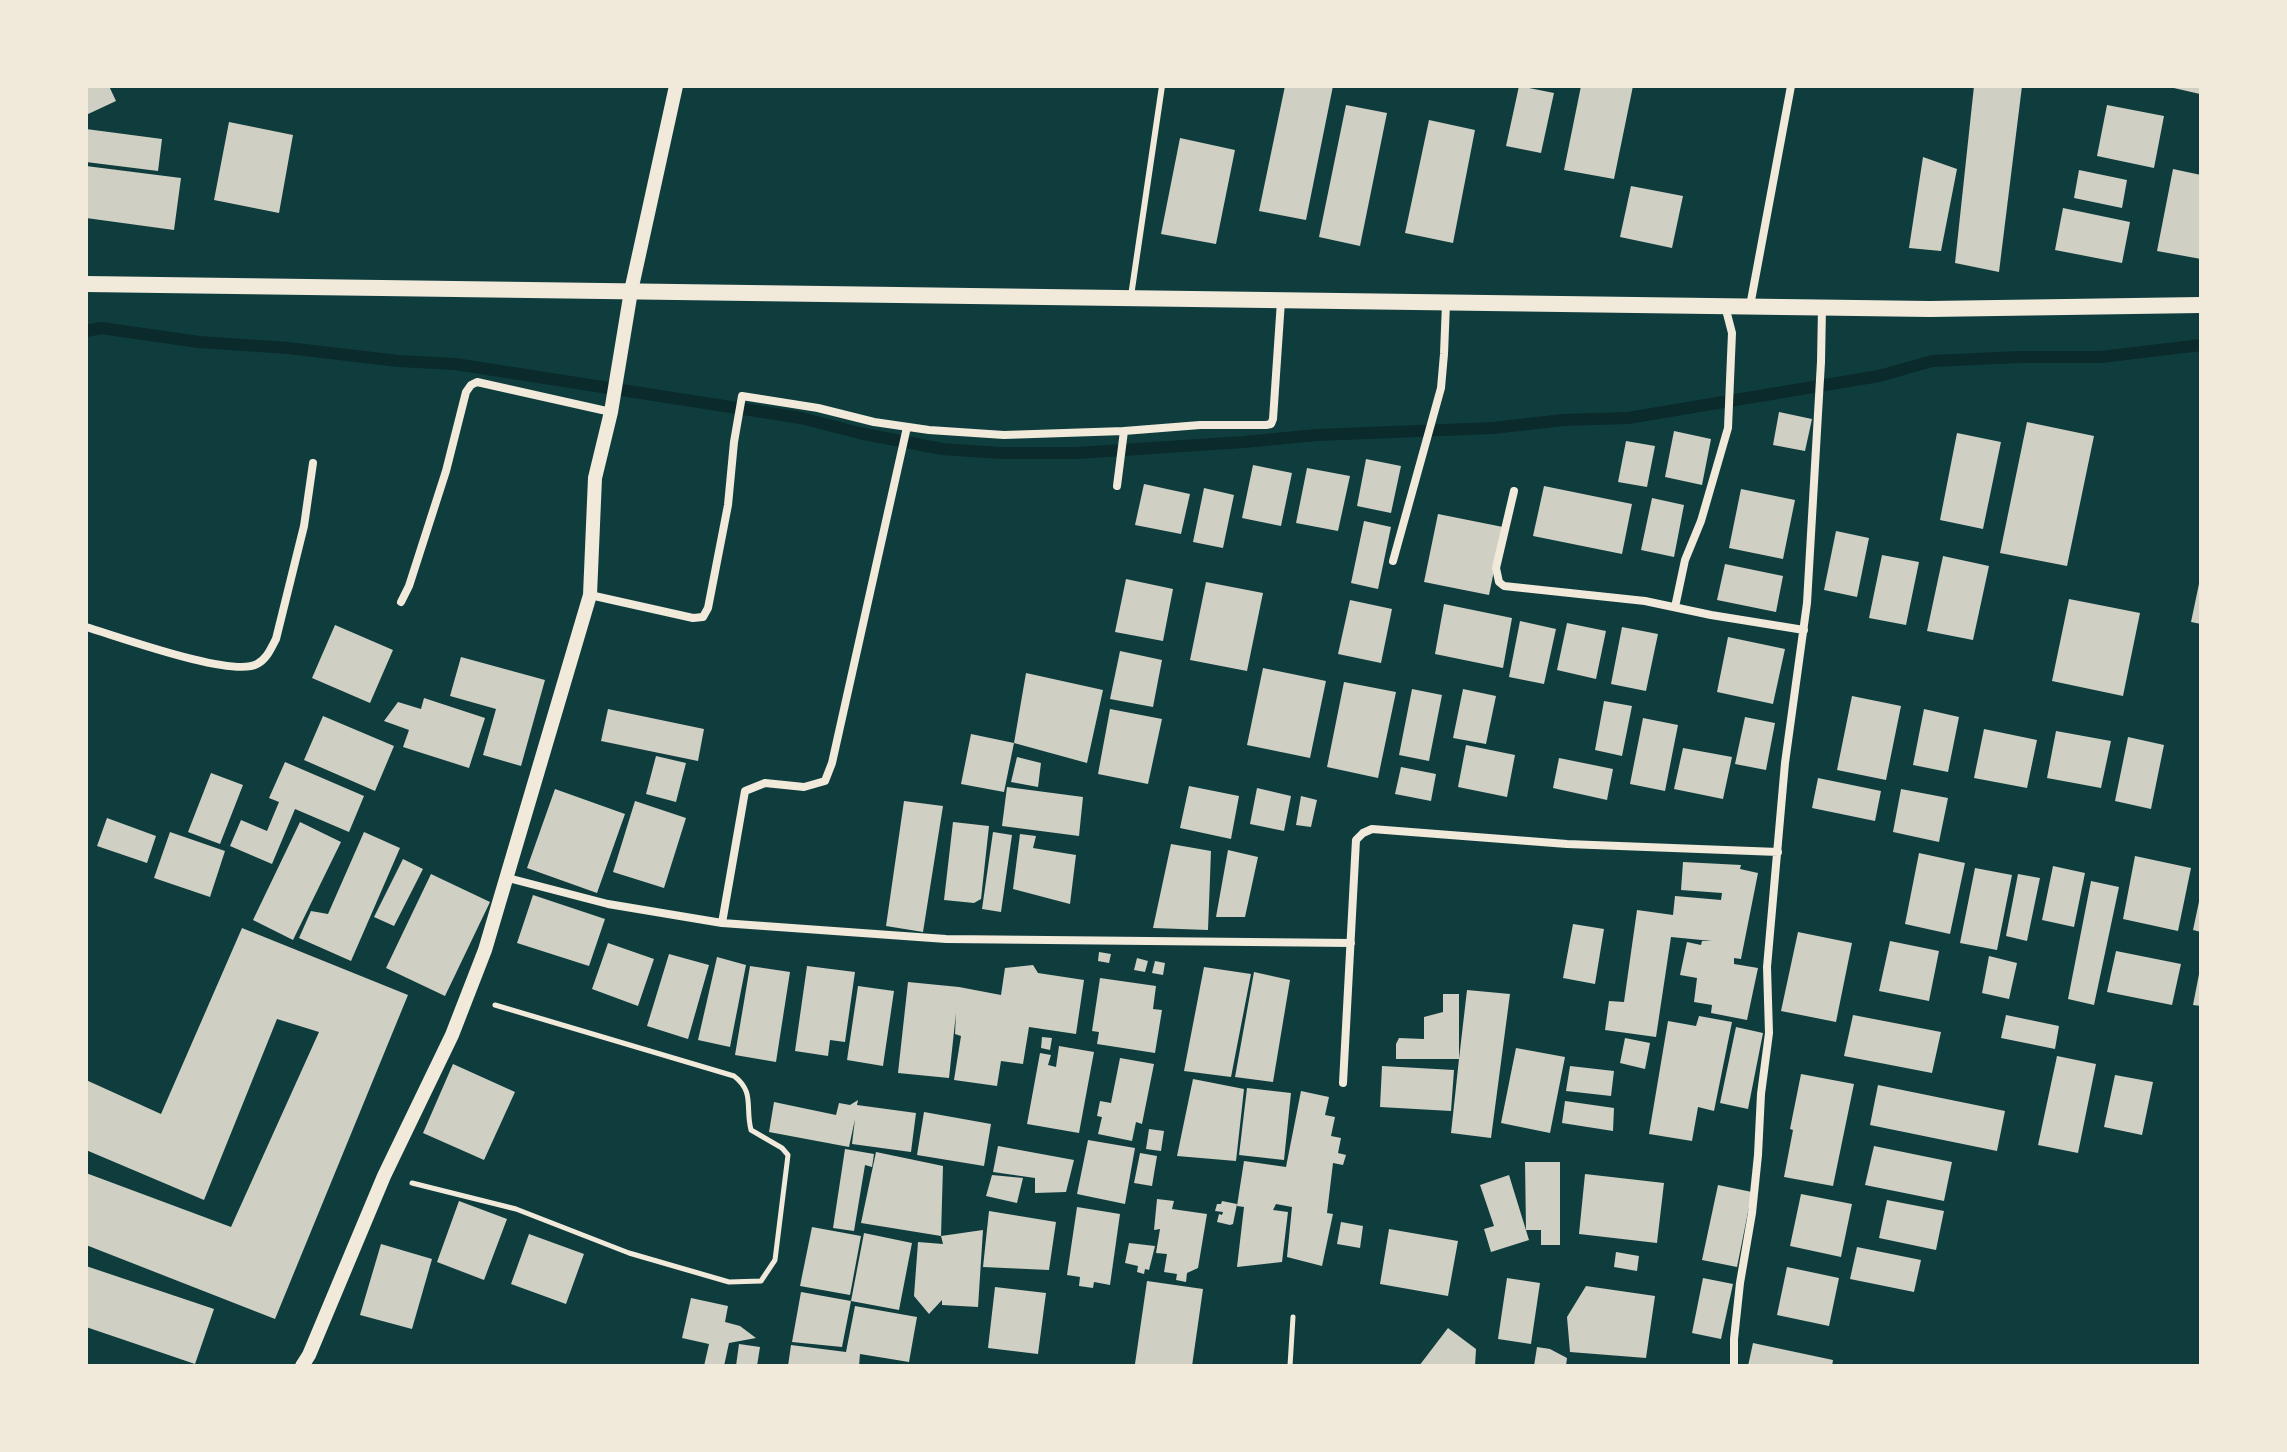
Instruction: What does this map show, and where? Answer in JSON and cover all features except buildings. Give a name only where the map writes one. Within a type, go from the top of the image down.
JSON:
[{"type":"main road","points":[[86,284],[1930,309],[2201,305]]},
{"type":"street","points":[[302,1366],[384,1176],[452,1035],[485,950],[508,878],[590,595],[595,478],[612,406],[631,291],[676,86]]},
{"type":"street","points":[[1750,306],[1791,86]]},
{"type":"street","points":[[590,595],[693,618],[703,617],[708,608],[728,505],[742,396],[907,427],[1004,435],[1271,424],[1281,301]]},
{"type":"street","points":[[1393,561],[1441,388],[1446,303],[1443,303]]},
{"type":"street","points":[[1675,607],[1685,560],[1710,494],[1728,428],[1732,333],[1725,306]]},
{"type":"street","points":[[1734,1366],[1734,1339],[1752,1213],[1769,1033],[1767,967],[1785,763],[1804,630],[1822,307]]},
{"type":"street","points":[[401,602],[409,586],[446,471],[466,392],[471,385],[477,382],[612,406]]},
{"type":"street","points":[[722,923],[745,791],[765,783],[804,787],[825,781],[832,763],[907,427]]},
{"type":"street","points":[[1117,486],[1124,431]]},
{"type":"street","points":[[86,627],[188,658],[235,667],[256,665],[268,655],[276,639],[304,526],[313,463]]},
{"type":"street","points":[[1514,491],[1496,568],[1499,582],[1511,588],[1606,596],[1804,630]]},
{"type":"street","points":[[1343,1083],[1356,840],[1363,833],[1372,829],[1567,844],[1778,852]]},
{"type":"street","points":[[508,878],[608,904],[722,923],[946,939],[1351,943]]},
{"type":"lane","points":[[1131,300],[1162,86]]},
{"type":"path","points":[[384,1176],[516,1209],[629,1253],[729,1282],[761,1281],[775,1260],[788,1155],[782,1148],[751,1130],[748,1093],[743,1083],[734,1076],[467,996]]},
{"type":"path","points":[[1290,1366],[1293,1317]]},
{"type":"waterway","points":[[86,331],[101,328],[199,342],[455,364],[801,418],[942,449],[1000,453],[1077,453],[1317,435],[1493,428],[1563,420],[1628,418],[1879,376],[1932,361],[2101,357],[2201,345]]}]
